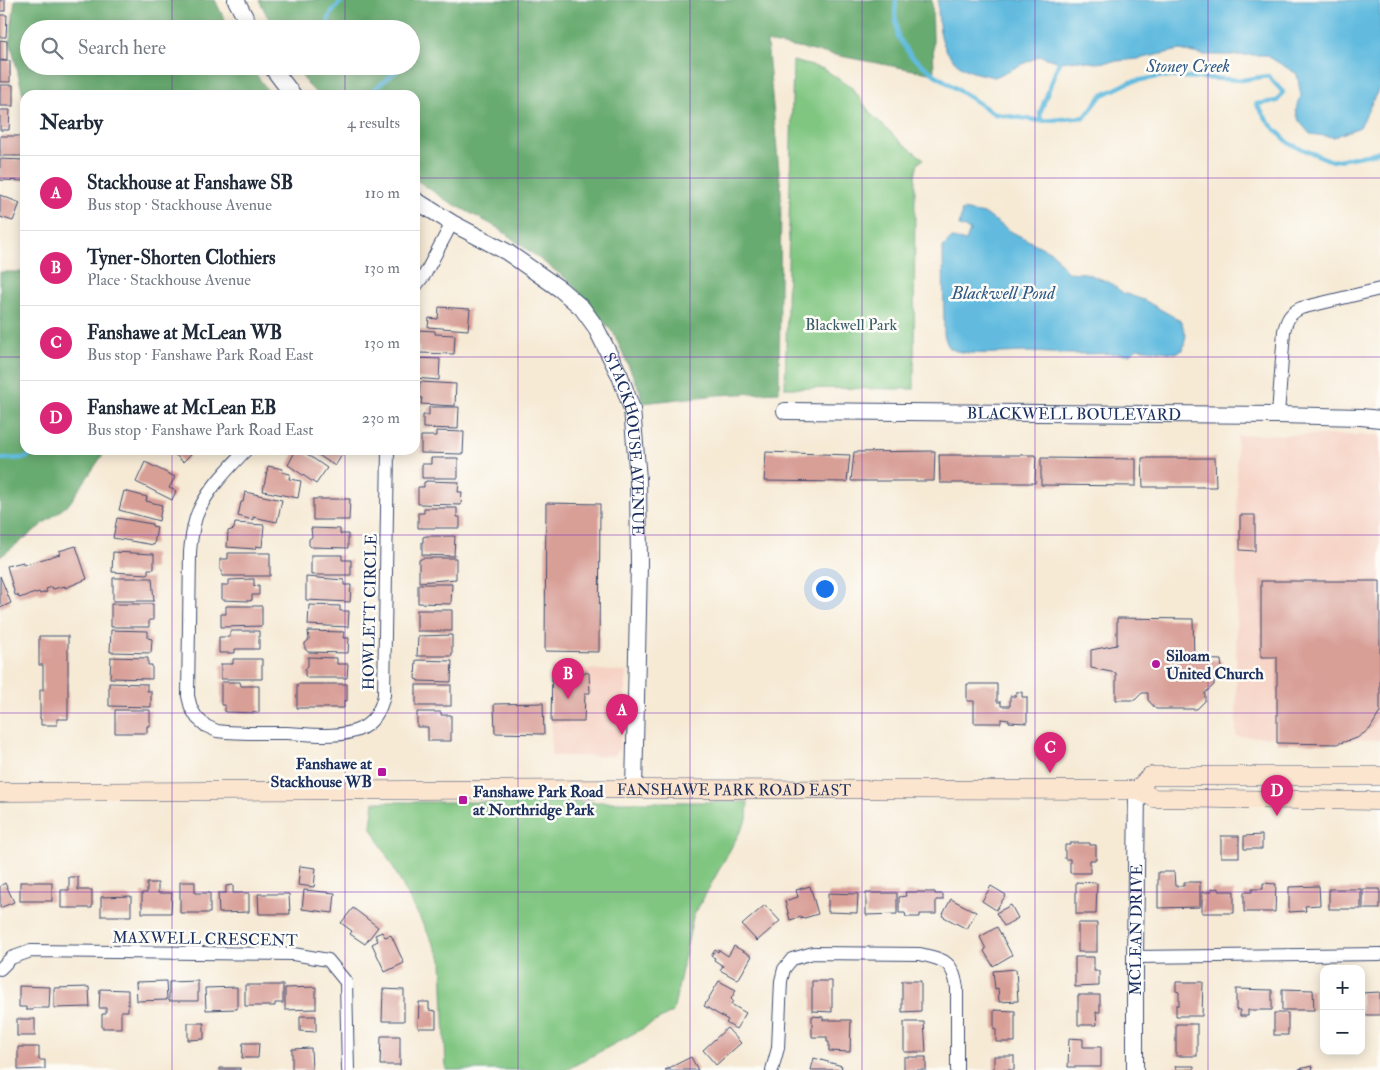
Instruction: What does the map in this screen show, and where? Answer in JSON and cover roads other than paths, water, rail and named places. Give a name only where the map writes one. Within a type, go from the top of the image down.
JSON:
[{"type":"main road","points":[[1138,790],[1150,776],[1380,776]]},
{"type":"main road","name":"FANSHAWE PARK ROAD EAST","points":[[0,792],[1138,790],[1154,798],[1380,801]]},
{"type":"street","points":[[236,0],[246,20]]},
{"type":"street","points":[[278,75],[289,90]]},
{"type":"street","name":"STACKHOUSE AVENUE","points":[[420,203],[452,223],[507,252],[560,289],[582,308],[595,326],[620,376],[632,409],[638,479],[639,555],[634,790]]},
{"type":"street","points":[[420,280],[452,223]]},
{"type":"street","points":[[1278,415],[1284,331],[1292,312],[1380,288]]},
{"type":"street","name":"BLACKWELL BOULEVARD","points":[[785,411],[1278,415],[1380,419]]},
{"type":"street","name":"BLACKWELL BOULEVARD","points":[[1361,417],[1380,412]]},
{"type":"street","name":"HOWLETT CIRCLE","points":[[241,455],[225,473],[205,501],[197,516],[192,536],[190,552],[188,684],[191,708],[197,718],[206,726],[217,731],[341,734],[362,728],[370,722],[380,710],[384,694],[388,455]]},
{"type":"street","name":"MCLEAN DRIVE","points":[[1136,1070],[1135,957],[1138,790]]},
{"type":"street","name":"MAXWELL CRESCENT","points":[[0,969],[11,958],[31,951],[293,954],[328,960],[346,982],[348,1070]]},
{"type":"street","points":[[772,1070],[778,1048],[781,981],[784,969],[792,959],[813,952],[920,954],[950,964],[956,977],[957,988],[957,1070]]},
{"type":"street","points":[[1135,957],[1380,954]]},
{"type":"water","points":[[938,0],[1380,0],[1380,86],[1360,127],[1334,137],[1310,134],[1299,121],[1296,110],[1301,96],[1297,74],[1266,55],[1204,55],[1180,50],[1138,59],[1095,63],[1078,60],[1060,62],[1040,56],[995,77],[966,69],[954,61],[944,46],[941,37]]},
{"type":"water","name":"Blackwell Pond","points":[[962,210],[985,214],[1012,232],[1053,253],[1067,272],[1085,273],[1109,282],[1123,293],[1144,300],[1181,321],[1186,335],[1183,350],[1175,353],[1137,348],[1131,354],[1067,354],[965,352],[950,348],[944,334],[943,247],[952,238],[966,241],[970,230],[959,226]]},
{"type":"waterway","name":"Stoney Creek","points":[[328,20],[334,9],[343,0]]},
{"type":"waterway","name":"Stoney Creek","points":[[896,0],[895,13],[898,37],[911,56],[934,74],[995,114],[1041,121],[1085,117],[1101,96],[1130,82],[1163,76],[1242,80],[1268,76],[1283,92],[1277,101],[1256,104],[1270,124],[1290,144],[1332,161],[1380,151]]},
{"type":"waterway","points":[[1041,121],[1040,113],[1059,62]]},
{"type":"waterway","name":"Stoney Creek","points":[[375,90],[392,75]]},
{"type":"waterway","name":"Stoney Creek","points":[[0,459],[26,458],[29,455]]},
{"type":"place","name":"Siloam United Church","points":[[1156,664]]},
{"type":"place","name":"Tyner-Shorten Clothiers","points":[[568,699]]},
{"type":"place","name":"Stackhouse at Fanshawe SB","points":[[622,735]]},
{"type":"place","name":"Fanshawe at Stackhouse WB","points":[[382,772]]},
{"type":"place","name":"Fanshawe at McLean WB","points":[[1050,773]]},
{"type":"place","name":"Fanshawe Park Road at Northridge Park","points":[[463,800]]},
{"type":"place","name":"Fanshawe at McLean EB","points":[[1277,816]]},
{"type":"park label","name":"Blackwell Park","points":[[851,324]]}]
